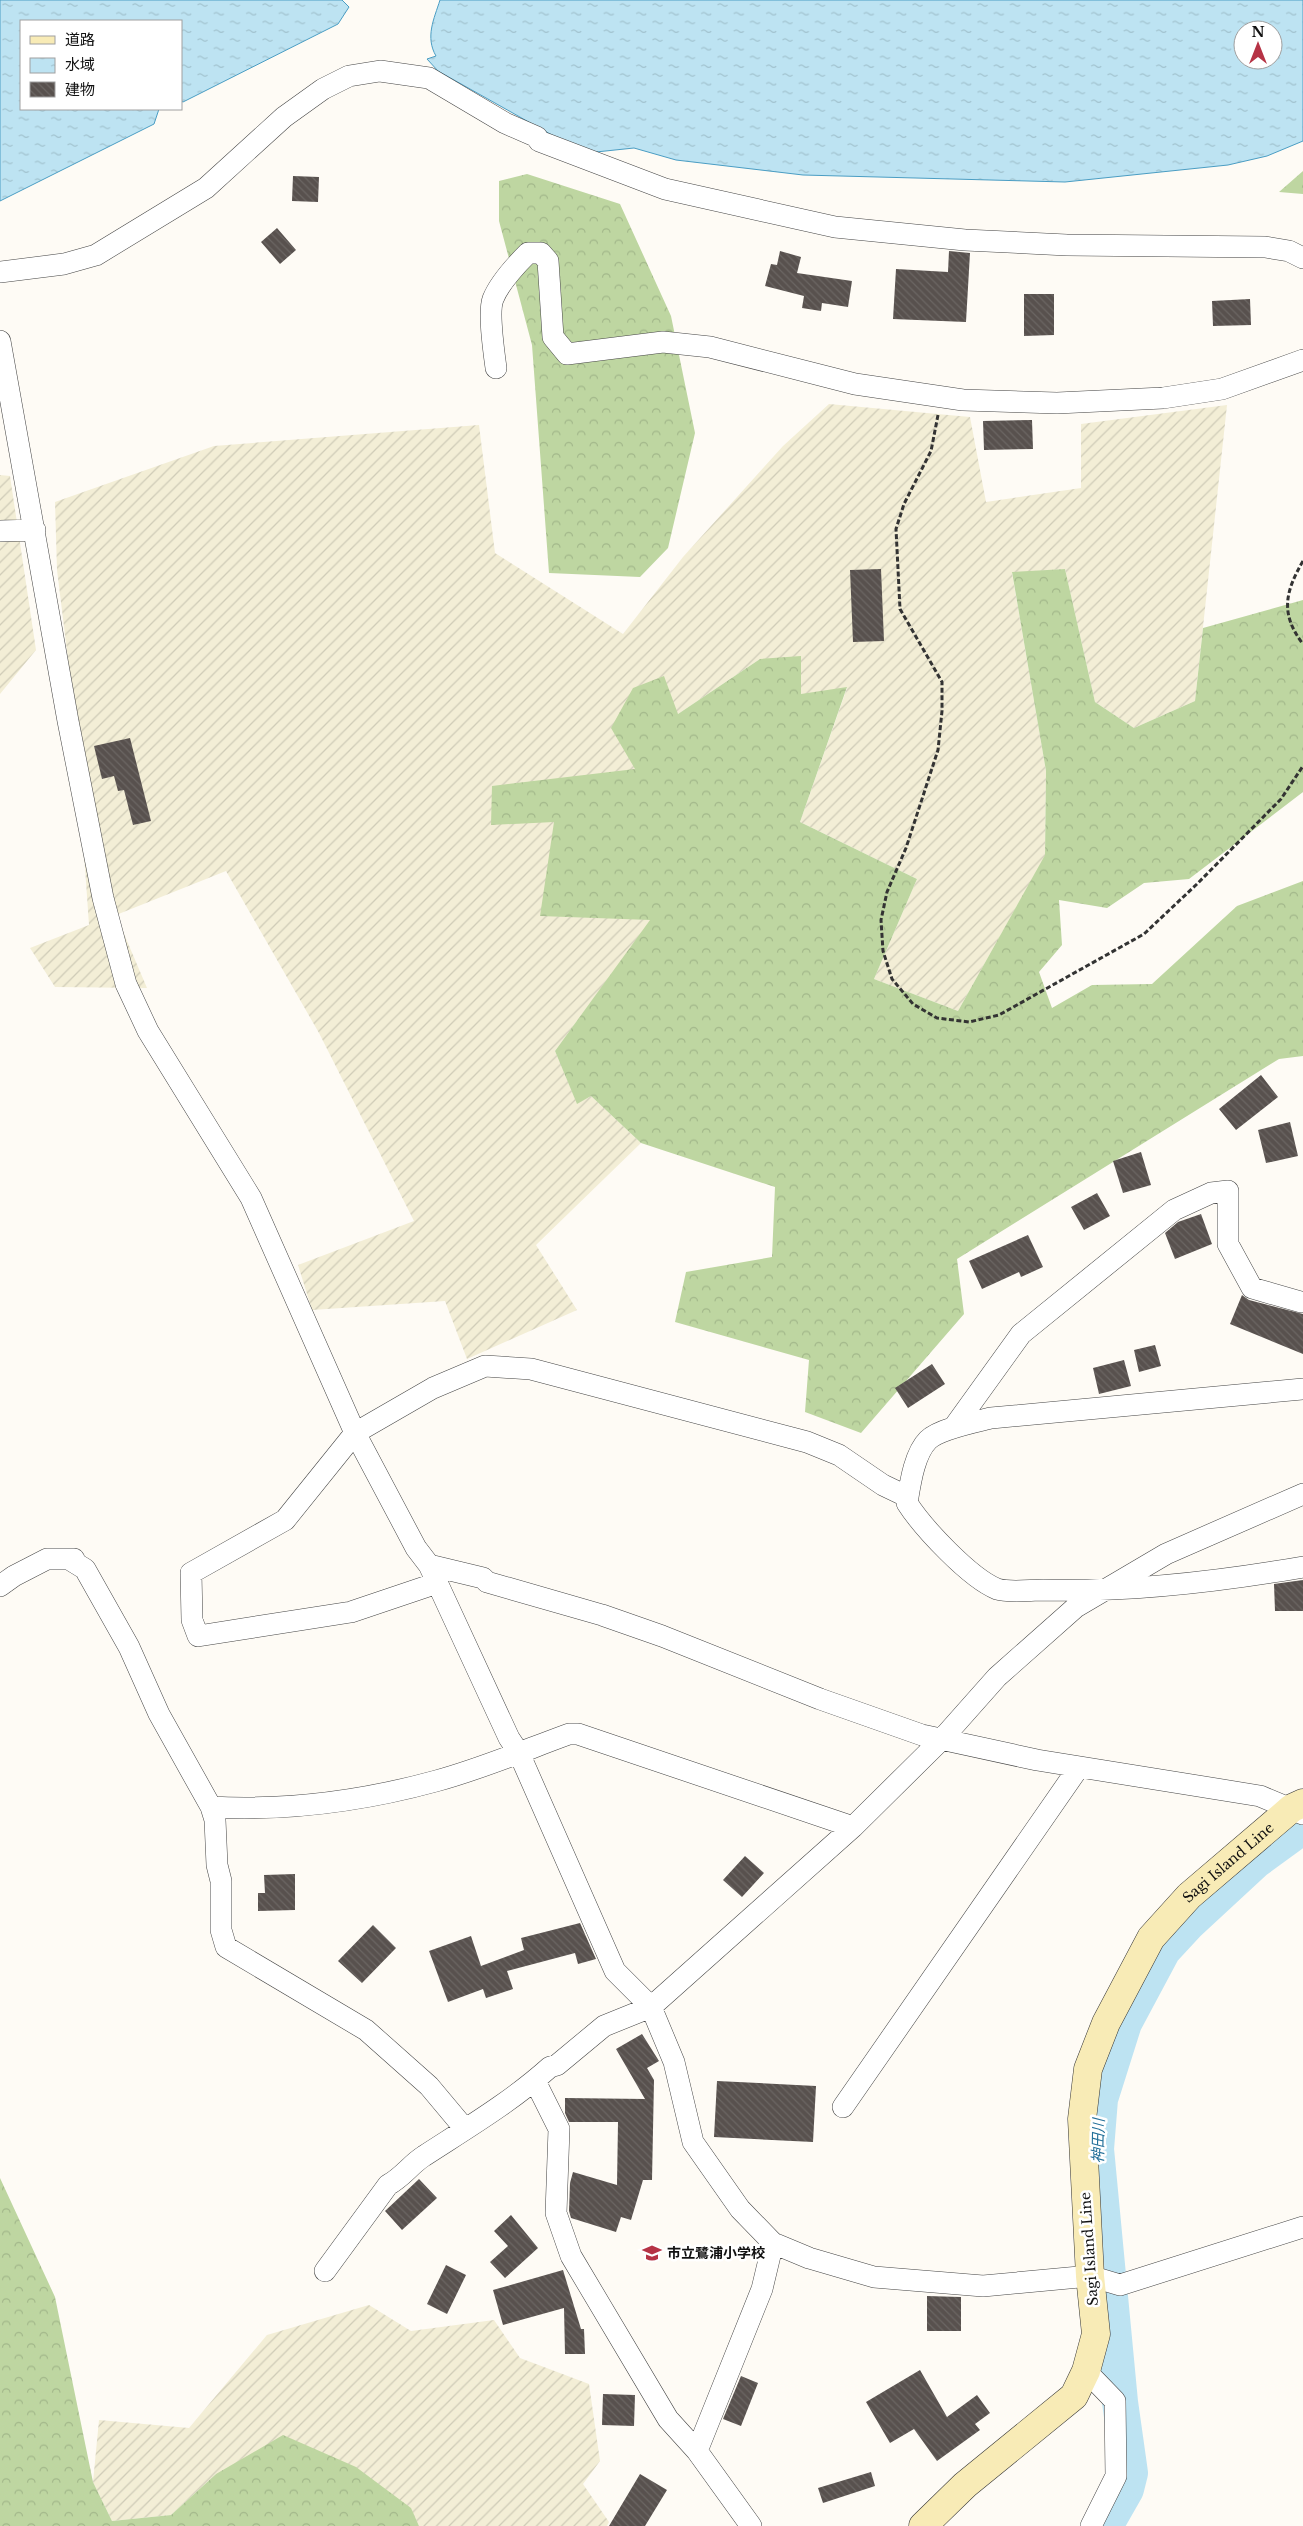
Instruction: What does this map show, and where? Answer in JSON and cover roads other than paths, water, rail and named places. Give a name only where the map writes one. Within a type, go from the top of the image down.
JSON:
[{"type":"main road","name":"Sagi Island Line","points":[[923,2526],[965,2485],[1074,2396],[1086,2371],[1096,2334],[1090,2276],[1082,2119],[1088,2069],[1106,2023],[1152,1938],[1189,1896],[1299,1808]]},
{"type":"street","points":[[0,272],[64,264],[96,255],[206,188],[284,117],[323,89],[349,76],[380,70],[429,78],[505,123],[537,137],[539,141],[665,190],[835,227],[965,240],[1067,245],[1265,247],[1289,251],[1303,258]]},
{"type":"street","points":[[496,368],[493,340],[493,300],[517,264],[528,253],[541,253],[548,262],[553,337],[567,354],[664,342],[710,347],[855,384],[963,400],[1057,403],[1163,398],[1222,389],[1303,360]]},
{"type":"street","points":[[0,340],[68,721],[96,861],[126,984],[148,1031],[250,1198],[355,1433],[416,1548],[433,1574],[509,1738],[518,1753],[615,1971],[651,2007],[674,2062],[692,2142],[740,2209],[773,2243],[809,2258],[874,2277],[983,2286],[1090,2276],[1120,2286],[1303,2227]]},
{"type":"street","points":[[0,531],[35,530]]},
{"type":"street","points":[[954,1427],[1021,1334],[1174,1210],[1211,1192],[1228,1191],[1228,1244],[1252,1288],[1300,1302]]},
{"type":"street","points":[[908,1497],[883,1485],[839,1454],[807,1442],[531,1369],[485,1366],[433,1388],[355,1433],[285,1520],[191,1573],[192,1620],[198,1636],[351,1612],[433,1574],[483,1578],[487,1582],[611,1618],[662,1636],[820,1699],[922,1735],[1079,1767],[1260,1796],[1299,1808]]},
{"type":"street","points":[[1303,1389],[991,1418],[954,1427],[928,1440],[912,1470],[907,1504],[917,1518],[969,1570],[998,1589],[1100,1591],[1235,1579],[1303,1567]]},
{"type":"street","points":[[325,2271],[388,2185],[399,2179],[422,2157],[464,2129],[480,2121],[535,2081],[550,2067],[557,2066],[604,2026],[651,2007],[853,1827],[942,1739],[997,1677],[1076,1606],[1100,1591],[1125,1580],[1166,1554],[1303,1494]]},
{"type":"street","points":[[0,1586],[14,1576],[48,1559],[74,1559],[72,1561],[85,1568],[129,1647],[159,1714],[211,1807],[215,1820],[217,1865],[221,1881],[221,1930],[226,1946],[366,2030],[429,2086],[464,2129]]},
{"type":"street","points":[[211,1807],[250,1809],[319,1805],[437,1781],[569,1734],[578,1734],[853,1827]]},
{"type":"street","points":[[843,2107],[1079,1767]]},
{"type":"street","points":[[535,2081],[559,2129],[556,2213],[571,2256],[668,2419],[697,2451],[751,2526]]},
{"type":"street","points":[[697,2451],[762,2290],[773,2243]]},
{"type":"street","points":[[1086,2371],[1115,2401],[1116,2476],[1091,2526]]},
{"type":"water","points":[[0,0],[342,0],[349,7],[338,24],[183,102],[182,20],[20,20],[20,110],[159,110],[154,124],[0,201]]},
{"type":"water","points":[[440,0],[1303,0],[1303,141],[1267,156],[1228,165],[1065,182],[803,175],[676,160],[634,148],[596,152],[559,139],[438,71],[427,59],[436,56],[431,42],[433,21]]},
{"type":"waterway","name":"神田川","points":[[1105,2526],[1126,2489],[1130,2473],[1120,2402],[1096,2149],[1100,2099],[1124,2023],[1163,1950],[1188,1923],[1255,1861],[1303,1826]]},
{"type":"place","name":"市立鷺浦小学校","points":[[652,2253]]}]
